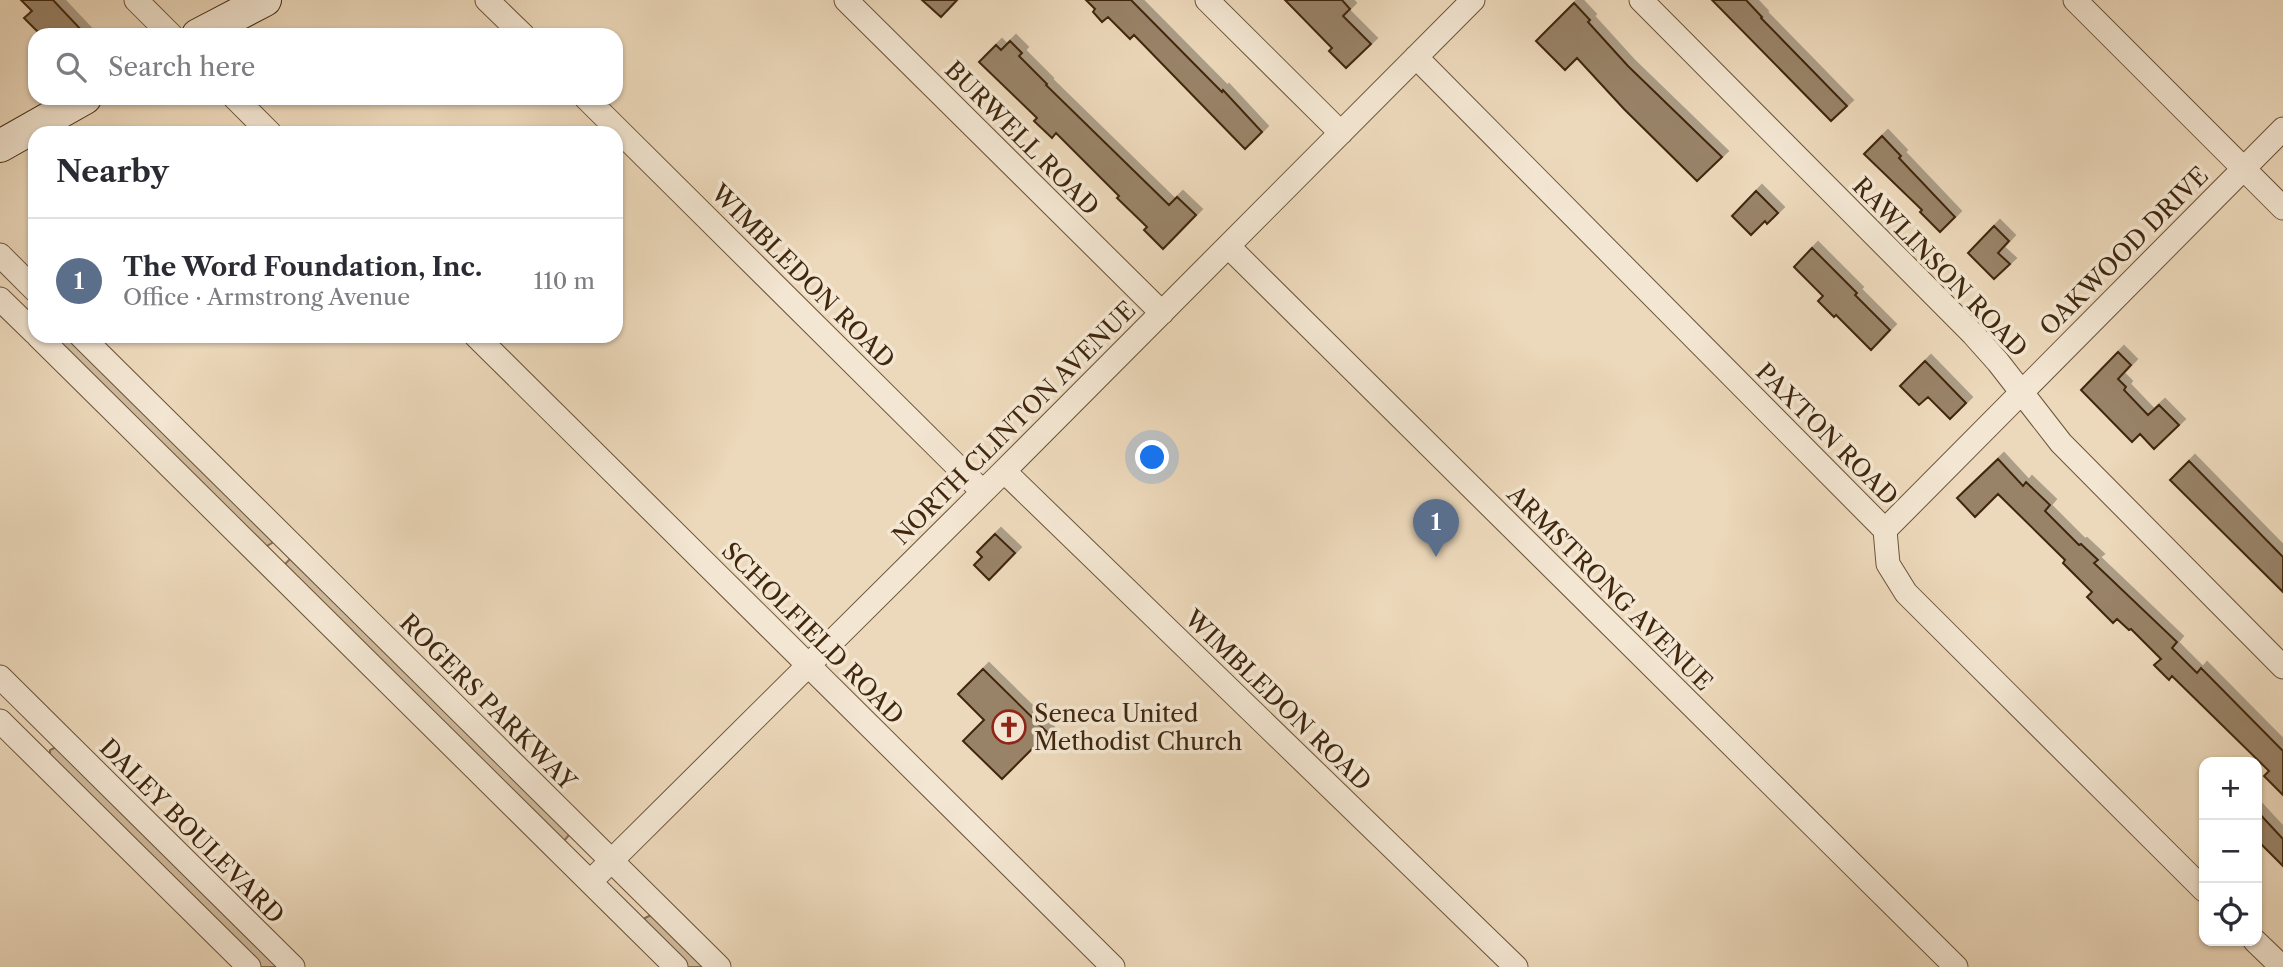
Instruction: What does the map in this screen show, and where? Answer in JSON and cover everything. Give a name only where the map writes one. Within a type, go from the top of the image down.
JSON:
[{"type":"street","points":[[136,0],[164,28]]},
{"type":"street","points":[[211,28],[265,0]]},
{"type":"street","points":[[487,0],[516,28]]},
{"type":"street","name":"BURWELL ROAD","points":[[846,0],[1162,313]]},
{"type":"street","points":[[1207,0],[1341,133]]},
{"type":"street","name":"NORTH CLINTON AVENUE","points":[[590,882],[1473,0]]},
{"type":"street","name":"RAWLINSON ROAD","points":[[1641,0],[1973,334],[2061,443],[2283,667]]},
{"type":"street","points":[[2075,0],[2283,208]]},
{"type":"street","name":"PAXTON ROAD","points":[[1416,57],[1885,530],[1888,564],[1906,593],[2199,885]]},
{"type":"street","points":[[35,126],[73,105]]},
{"type":"street","points":[[242,105],[263,126]]},
{"type":"street","name":"WIMBLEDON ROAD","points":[[593,105],[614,126]]},
{"type":"street","name":"OAKWOOD DRIVE","points":[[1885,530],[2283,129]]},
{"type":"street","points":[[0,146],[28,130]]},
{"type":"street","name":"WIMBLEDON ROAD","points":[[623,135],[983,492]]},
{"type":"street","name":"ARMSTRONG AVENUE","points":[[1228,246],[1955,967]]},
{"type":"street","points":[[0,255],[28,283]]},
{"type":"street","points":[[0,299],[28,327]]},
{"type":"street","points":[[44,343],[676,967]]},
{"type":"street","name":"ROGERS PARKWAY","points":[[88,343],[719,967]]},
{"type":"street","name":"SCHOLFIELD ROAD","points":[[483,343],[1113,967]]},
{"type":"street","name":"WIMBLEDON ROAD","points":[[1004,471],[1516,967]]},
{"type":"street","points":[[268,564],[289,542]]},
{"type":"street","name":"DALEY BOULEVARD","points":[[0,677],[293,967]]},
{"type":"street","points":[[0,721],[249,967]]},
{"type":"street","points":[[34,754],[55,732]]},
{"type":"street","points":[[629,921],[650,899]]},
{"type":"street","points":[[2260,946],[2282,967]]},
{"type":"shaded area","points":[[56,343],[77,343],[272,536],[272,543],[265,547]]},
{"type":"shaded area","points":[[291,558],[570,834],[563,842],[284,565]]},
{"type":"shaded area","points":[[56,747],[282,967],[261,967],[50,760],[50,750]]},
{"type":"shaded area","points":[[651,915],[707,967],[687,967],[644,922],[645,918]]},
{"type":"building","points":[[21,0],[53,0],[79,28],[34,28],[24,18],[32,11]]},
{"type":"building","points":[[922,0],[957,0],[941,17]]},
{"type":"building","points":[[1086,0],[1131,0],[1262,132],[1245,149],[1134,35],[1130,39],[1108,17],[1102,22]]},
{"type":"building","points":[[1285,0],[1342,0],[1350,9],[1343,16],[1371,44],[1346,68],[1329,51],[1332,48]]},
{"type":"building","points":[[1712,0],[1746,0],[1847,106],[1831,121]]},
{"type":"building","points":[[1574,3],[1628,66],[1722,157],[1697,181],[1577,58],[1565,70],[1536,41]]},
{"type":"building","points":[[1010,41],[1022,53],[1019,56],[1046,85],[1169,205],[1177,197],[1196,215],[1163,249],[1144,230],[1147,227],[1117,198],[1119,196],[1056,133],[1052,138],[1034,121],[1037,118],[979,62],[996,45],[1001,50]]},
{"type":"building","points":[[1882,136],[1901,156],[1899,158],[1955,217],[1940,232],[1920,212],[1922,210],[1864,154]]},
{"type":"building","points":[[1756,191],[1778,213],[1751,235],[1732,216]]},
{"type":"building","points":[[1994,226],[2009,241],[1998,253],[2010,264],[1994,279],[1968,253]]},
{"type":"building","points":[[1812,248],[1890,330],[1871,350],[1818,301],[1823,296],[1794,267]]},
{"type":"building","points":[[2118,352],[2131,365],[2118,379],[2126,387],[2124,390],[2148,415],[2159,405],[2179,425],[2154,449],[2140,434],[2132,442],[2081,390]]},
{"type":"building","points":[[1925,361],[1966,403],[1950,419],[1928,397],[1919,405],[1900,386]]},
{"type":"building","points":[[1998,459],[2023,486],[2026,482],[2050,505],[2045,511],[2098,560],[2094,563],[2177,642],[2172,648],[2197,673],[2201,668],[2283,751],[2283,795],[2264,776],[2269,771],[2262,764],[2262,757],[2255,757],[2172,676],[2169,680],[2154,665],[2161,659],[2131,629],[2117,619],[2113,623],[2087,597],[2092,592],[2063,563],[2065,560],[1998,494],[1975,517],[1957,498]]},
{"type":"building","points":[[2189,461],[2283,557],[2283,592],[2170,480]]},
{"type":"building","points":[[995,534],[1015,553],[989,580],[974,565],[982,557],[977,552]]},
{"type":"building","name":"Seneca United Methodist Church","points":[[983,669],[1048,733],[1002,779],[963,741],[984,720],[958,694]]},
{"type":"building","points":[[2262,816],[2283,839],[2283,866],[2262,845]]},
{"type":"place","name":"The Word Foundation, Inc.","points":[[1436,557]]},
{"type":"place","name":"Seneca United Methodist Church","points":[[1009,727]]}]
